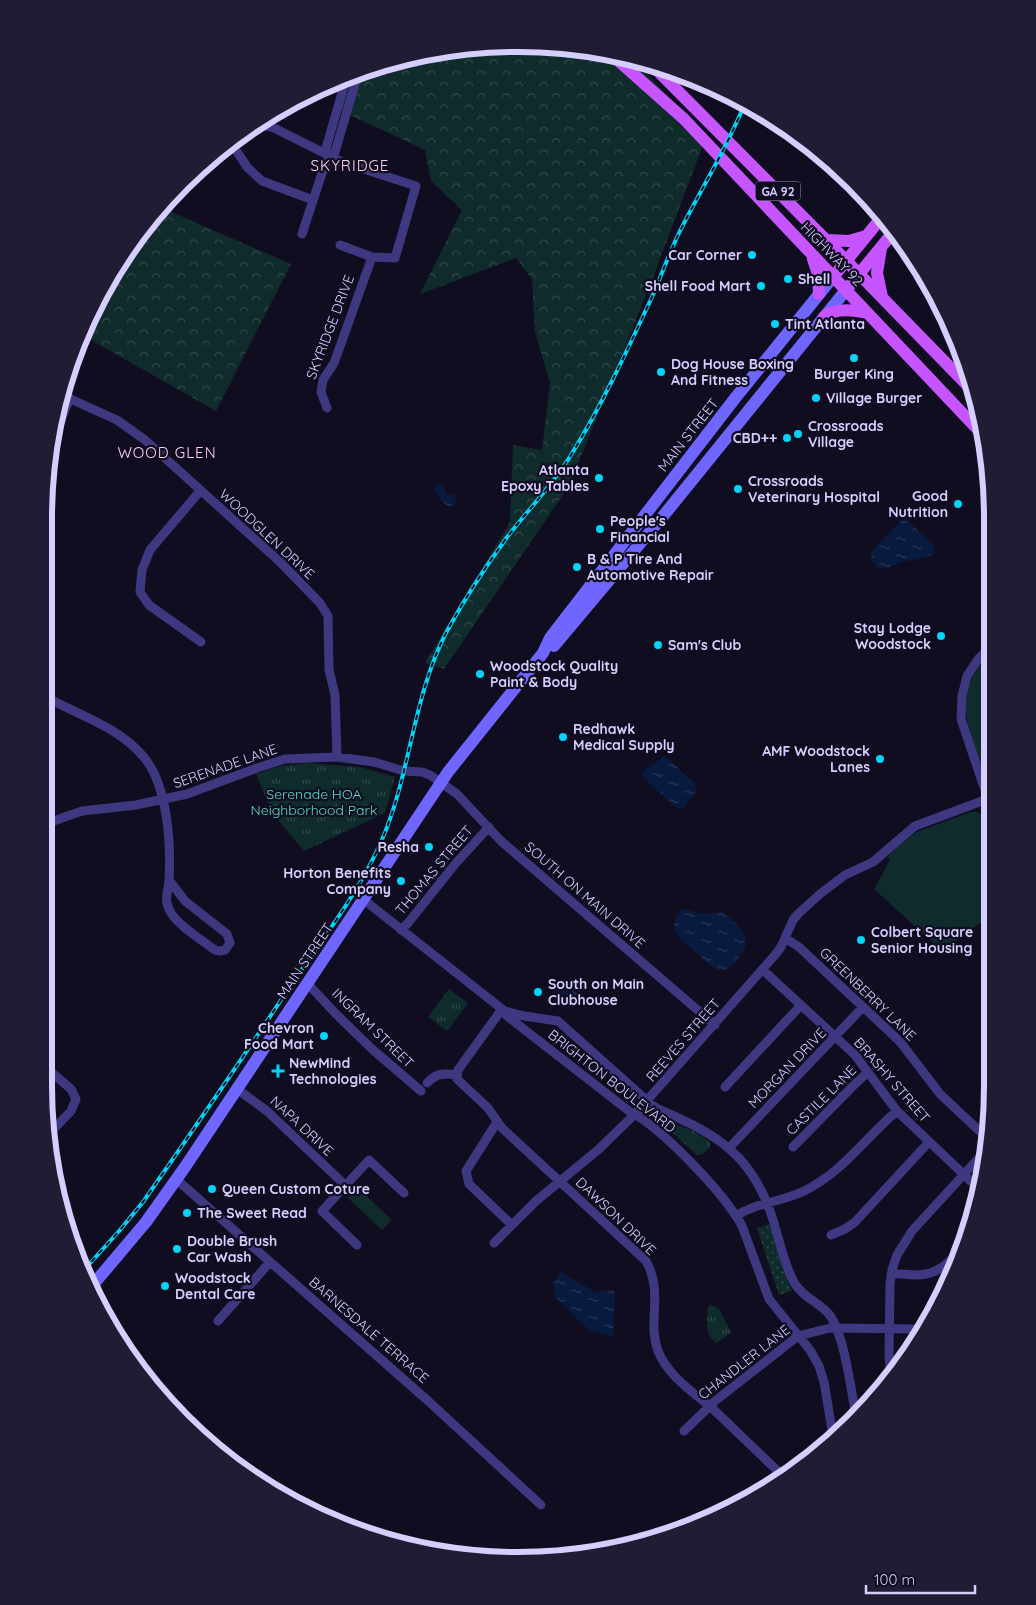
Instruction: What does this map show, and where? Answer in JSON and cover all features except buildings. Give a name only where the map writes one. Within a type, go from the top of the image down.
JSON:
[{"type":"main road","name":"HIGHWAY 92","points":[[623,64],[670,106],[975,428]]},
{"type":"main road","name":"HIGHWAY 92","points":[[663,76],[827,240],[963,380]]},
{"type":"main road","points":[[670,106],[681,94]]},
{"type":"main road","name":"MAIN STREET","points":[[96,1282],[146,1222],[176,1180],[454,765],[543,653],[550,638],[744,386],[877,223]]},
{"type":"main road","points":[[827,240],[849,242],[866,236]]},
{"type":"main road","name":"MAIN STREET","points":[[543,653],[552,648],[571,627],[889,237]]},
{"type":"main road","points":[[881,246],[877,278],[883,299]]},
{"type":"main road","points":[[810,253],[818,274],[819,294]]},
{"type":"main road","points":[[824,317],[840,311],[867,313]]},
{"type":"street","points":[[328,155],[335,152],[356,82]]},
{"type":"street","points":[[302,234],[328,155],[326,148],[344,86]]},
{"type":"street","points":[[267,126],[342,162],[416,186],[395,258],[372,257],[340,245]]},
{"type":"street","points":[[235,149],[247,167],[262,181],[313,200]]},
{"type":"street","name":"SKYRIDGE DRIVE","points":[[327,408],[321,392],[323,380],[334,363],[340,348],[372,257]]},
{"type":"street","name":"WOODGLEN DRIVE","points":[[68,397],[117,420],[145,440],[279,561],[320,603],[328,616],[329,670],[335,695],[337,757]]},
{"type":"street","points":[[200,491],[150,550],[142,570],[140,592],[149,605],[201,642]]},
{"type":"street","points":[[984,653],[967,676],[962,696],[960,719],[984,784]]},
{"type":"street","points":[[52,700],[105,725],[131,744],[151,766],[163,800],[169,829],[169,880],[166,895],[172,915],[215,950],[225,950],[230,944],[227,934],[185,901],[169,880]]},
{"type":"street","name":"SERENADE LANE","points":[[52,822],[82,810],[136,805],[199,791],[285,759],[337,757],[359,759],[404,771],[422,772],[442,783]]},
{"type":"street","name":"SOUTH ON MAIN DRIVE","points":[[442,783],[463,799],[501,841],[714,1025]]},
{"type":"street","name":"REEVES STREET","points":[[494,1243],[536,1201],[599,1149],[648,1101],[763,970],[778,951],[793,920],[805,907],[845,875],[874,862],[900,837],[915,826],[984,802]]},
{"type":"street","name":"THOMAS STREET","points":[[401,930],[419,911],[475,841],[489,827]]},
{"type":"street","name":"BRIGHTON BOULEVARD","points":[[364,900],[503,1010],[507,1016],[655,1130],[719,1193],[736,1216],[748,1239],[769,1299],[819,1366],[824,1382],[832,1430]]},
{"type":"street","name":"GREENBERRY LANE","points":[[785,938],[800,947],[901,1043],[940,1094],[981,1133]]},
{"type":"street","name":"BRASHY STREET","points":[[763,970],[855,1055],[897,1111],[974,1184]]},
{"type":"street","name":"INGRAM STREET","points":[[307,983],[372,1049],[421,1091]]},
{"type":"street","points":[[724,1087],[801,1005]]},
{"type":"street","name":"MORGAN DRIVE","points":[[729,1148],[864,1007]]},
{"type":"street","points":[[427,1083],[436,1075],[456,1075],[503,1010],[524,1016],[558,1021],[658,1110],[702,1128],[729,1148],[754,1176],[768,1203],[795,1284],[805,1296],[827,1312],[839,1334],[854,1408]]},
{"type":"street","name":"CASTILE LANE","points":[[793,1147],[868,1072]]},
{"type":"street","points":[[52,1073],[71,1089],[76,1099],[71,1111],[54,1129]]},
{"type":"street","name":"DAWSON DRIVE","points":[[456,1075],[460,1083],[488,1108],[497,1122],[646,1261],[652,1273],[655,1286],[654,1338],[667,1366],[679,1380],[779,1472]]},
{"type":"street","name":"NAPA DRIVE","points":[[237,1088],[267,1111],[345,1185]]},
{"type":"street","points":[[736,1216],[759,1204],[768,1203],[805,1190],[839,1168],[897,1111]]},
{"type":"street","points":[[497,1122],[466,1171],[469,1184],[512,1225]]},
{"type":"street","points":[[831,1235],[855,1222],[929,1142]]},
{"type":"street","points":[[891,1365],[889,1329],[892,1274],[897,1255],[905,1240],[978,1159]]},
{"type":"street","points":[[357,1245],[322,1211],[345,1185],[368,1160],[404,1192]]},
{"type":"street","name":"BARNESDALE TERRACE","points":[[176,1180],[426,1399],[541,1505]]},
{"type":"street","points":[[892,1274],[925,1274],[946,1265],[950,1261]]},
{"type":"street","points":[[218,1320],[270,1262]]},
{"type":"street","name":"CHANDLER LANE","points":[[684,1431],[709,1406],[798,1336],[825,1328],[915,1329]]},
{"type":"green space","points":[[518,52],[548,53],[609,61],[643,69],[706,137],[650,285],[569,486],[444,669],[425,663],[510,522],[513,445],[542,450],[550,383],[535,332],[532,279],[516,258],[420,294],[462,210],[431,181],[425,150],[337,109],[347,85],[398,68],[457,56]]},
{"type":"green space","points":[[168,211],[291,264],[216,411],[89,339],[115,285],[131,259]]},
{"type":"green space","points":[[984,662],[984,771],[970,732],[966,703],[968,689],[973,676]]},
{"type":"green space","name":"Serenade HOA Neighborhood Park","points":[[306,763],[360,767],[395,777],[385,813],[304,851],[273,814],[256,774],[281,766]]},
{"type":"green space","points":[[970,812],[978,812],[984,818],[984,922],[942,951],[874,889],[890,860],[887,857],[917,832]]},
{"type":"green space","points":[[449,989],[468,1003],[447,1031],[428,1017]]},
{"type":"green space","points":[[675,1124],[691,1130],[710,1141],[710,1147],[703,1154],[697,1155],[669,1130]]},
{"type":"green space","points":[[358,1188],[392,1220],[382,1230],[348,1198]]},
{"type":"green space","points":[[770,1224],[792,1291],[779,1295],[757,1228]]},
{"type":"green space","points":[[711,1305],[719,1309],[731,1332],[717,1343],[710,1336],[707,1328],[708,1307]]},
{"type":"water","points":[[437,484],[443,486],[446,495],[451,496],[455,494],[456,503],[453,507],[447,505],[440,498],[435,490]]},
{"type":"water","points":[[907,520],[932,544],[935,548],[933,554],[928,557],[901,562],[887,569],[877,567],[871,558],[874,549],[901,521]]},
{"type":"water","points":[[665,756],[695,784],[696,792],[683,809],[673,805],[642,774]]},
{"type":"water","points":[[685,909],[702,914],[723,912],[740,928],[746,938],[746,943],[741,955],[732,965],[718,970],[707,963],[680,937],[674,925],[678,914]]},
{"type":"water","points":[[555,985],[562,987],[571,986],[573,988],[581,987],[581,1002],[555,1000]]},
{"type":"water","points":[[561,1272],[595,1292],[615,1290],[613,1337],[590,1331],[556,1298],[553,1283]]},
{"type":"railway","points":[[88,1265],[143,1202],[362,879],[381,842],[391,816],[426,683],[447,631],[467,596],[497,551],[556,477],[582,436],[624,358],[679,233],[742,110]]},
{"type":"place","name":"Car Corner","points":[[752,255]]},
{"type":"place","name":"Shell","points":[[788,279]]},
{"type":"place","name":"Shell Food Mart","points":[[761,286]]},
{"type":"place","name":"Tint Atlanta","points":[[775,324]]},
{"type":"place","name":"Burger King","points":[[854,358]]},
{"type":"place","name":"Dog House Boxing And Fitness","points":[[661,372]]},
{"type":"place","name":"Village Burger","points":[[816,398]]},
{"type":"place","name":"Crossroads Village","points":[[798,434]]},
{"type":"place","name":"CBD++","points":[[787,438]]},
{"type":"place","name":"Atlanta Epoxy Tables","points":[[599,478]]},
{"type":"place","name":"Crossroads Veterinary Hospital","points":[[738,489]]},
{"type":"place","name":"Good Nutrition","points":[[958,504]]},
{"type":"place","name":"People's Financial","points":[[600,529]]},
{"type":"place","name":"B & P Tire And Automotive Repair","points":[[577,567]]},
{"type":"place","name":"Stay Lodge Woodstock","points":[[941,636]]},
{"type":"place","name":"Sam's Club","points":[[658,645]]},
{"type":"place","name":"Woodstock Quality Paint & Body","points":[[480,674]]},
{"type":"place","name":"Redhawk Medical Supply","points":[[563,737]]},
{"type":"place","name":"AMF Woodstock Lanes","points":[[880,759]]},
{"type":"place","name":"Resha","points":[[429,847]]},
{"type":"place","name":"Horton Benefits Company","points":[[401,881]]},
{"type":"place","name":"Colbert Square Senior Housing","points":[[861,940]]},
{"type":"place","name":"South on Main Clubhouse","points":[[538,992]]},
{"type":"place","name":"Chevron Food Mart","points":[[324,1036]]},
{"type":"place","name":"NewMind Technologies","points":[[278,1071]]},
{"type":"place","name":"Queen Custom Coture","points":[[212,1189]]},
{"type":"place","name":"The Sweet Read","points":[[187,1213]]},
{"type":"place","name":"Double Brush Car Wash","points":[[177,1249]]},
{"type":"place","name":"Woodstock Dental Care","points":[[165,1286]]},
{"type":"district","name":"SKYRIDGE","points":[[350,165]]},
{"type":"district","name":"WOOD GLEN","points":[[167,452]]}]
